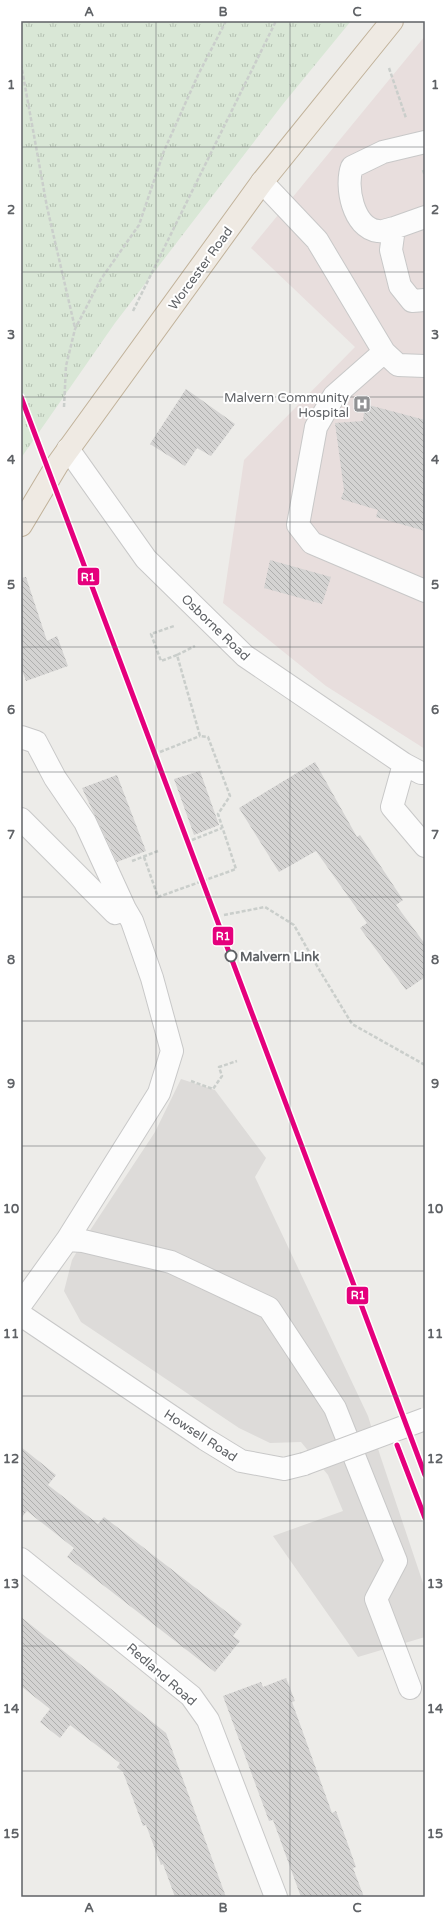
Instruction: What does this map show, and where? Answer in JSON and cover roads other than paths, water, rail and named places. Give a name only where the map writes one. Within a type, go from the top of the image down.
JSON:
[{"type":"highway","name":"Worcester Road","points":[[21,525],[62,457],[262,182],[385,29]]},
{"type":"street","points":[[420,143],[383,152],[352,167],[349,176],[351,200],[361,222],[378,231],[394,228],[425,217]]},
{"type":"street","points":[[262,182],[317,240],[384,352],[398,365],[425,366]]},
{"type":"street","points":[[394,228],[392,250],[400,286],[412,301],[425,300]]},
{"type":"street","points":[[384,352],[334,396],[316,427],[298,525],[312,543],[425,591]]},
{"type":"street","name":"Osborne Road","points":[[62,457],[146,559],[245,656],[404,764],[425,773]]},
{"type":"street","points":[[21,737],[36,742],[55,778],[85,822],[125,910],[132,921],[152,978],[172,1051],[159,1093],[67,1240],[21,1304]]},
{"type":"street","points":[[404,764],[392,806],[425,846]]},
{"type":"street","points":[[21,819],[116,913],[125,910]]},
{"type":"street","points":[[67,1240],[82,1241],[171,1262],[269,1308],[335,1408],[396,1561],[376,1599],[410,1688]]},
{"type":"street","name":"Howsell Road","points":[[21,1315],[205,1439],[241,1461],[284,1469],[304,1464],[425,1419]]},
{"type":"street","name":"Redland Road","points":[[21,1559],[191,1696],[200,1706],[208,1720],[276,1897]]},
{"type":"place","name":"Malvern Community Hospital","points":[[362,404]]},
{"type":"place","name":"Malvern Link","points":[[231,956]]}]
